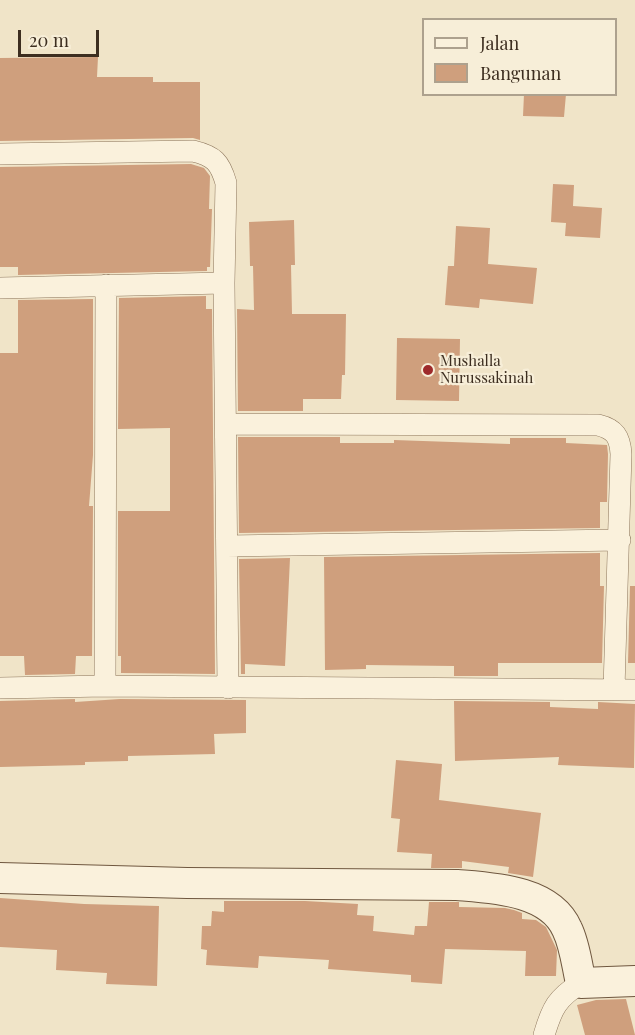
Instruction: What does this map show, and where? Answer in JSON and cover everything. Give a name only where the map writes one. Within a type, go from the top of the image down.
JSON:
[{"type":"street","points":[[0,154],[193,151],[206,154],[222,168],[226,183],[224,283],[228,688]]},
{"type":"street","points":[[0,288],[224,283]]},
{"type":"street","points":[[105,686],[106,285]]},
{"type":"street","points":[[0,688],[105,686],[625,690],[620,540],[621,441],[611,429],[598,425],[226,424]]},
{"type":"street","points":[[227,546],[620,540]]},
{"type":"street","points":[[0,878],[187,883],[457,885],[484,888],[526,896],[541,902],[553,911],[567,929],[581,983]]},
{"type":"street","points":[[544,1035],[555,1004],[581,983],[635,981]]},
{"type":"building","points":[[98,57],[97,77],[153,77],[153,82],[200,82],[200,140],[193,138],[0,141],[0,58]]},
{"type":"building","points":[[524,96],[566,96],[564,117],[523,116]]},
{"type":"building","points":[[191,164],[204,168],[210,176],[209,209],[212,209],[210,267],[207,267],[207,271],[18,275],[18,267],[0,267],[0,167]]},
{"type":"building","points":[[553,184],[574,185],[573,206],[602,208],[600,238],[565,236],[566,223],[551,222]]},
{"type":"building","points":[[294,220],[295,265],[291,265],[292,314],[346,314],[345,375],[342,375],[341,399],[303,399],[303,411],[238,411],[237,309],[254,310],[249,222]]},
{"type":"building","points":[[456,226],[490,228],[488,264],[537,268],[533,304],[480,299],[479,308],[445,305],[448,266],[454,266]]},
{"type":"building","points":[[206,296],[206,309],[212,309],[215,674],[121,673],[121,656],[118,656],[118,511],[170,511],[170,428],[118,429],[119,298]]},
{"type":"building","points":[[93,299],[93,455],[89,506],[93,506],[92,656],[76,656],[75,674],[25,675],[24,656],[0,656],[0,353],[18,353],[18,300]]},
{"type":"building","name":"Mushalla Nurussakinah","points":[[397,338],[460,339],[459,401],[396,400]]},
{"type":"building","points":[[238,437],[340,437],[340,443],[394,443],[394,440],[510,444],[510,438],[566,438],[566,443],[607,445],[607,502],[600,502],[600,528],[239,533]]},
{"type":"building","points":[[600,553],[600,586],[604,586],[602,663],[498,663],[498,676],[454,676],[454,666],[366,665],[366,669],[325,670],[324,557]]},
{"type":"building","points":[[290,558],[285,666],[245,664],[245,674],[241,674],[239,559]]},
{"type":"building","points":[[630,586],[635,586],[635,663],[628,663]]},
{"type":"building","points":[[75,699],[75,702],[120,699],[246,700],[246,733],[214,734],[215,754],[128,756],[128,761],[85,762],[85,765],[0,767],[0,701]]},
{"type":"building","points":[[454,701],[550,702],[550,707],[598,709],[598,702],[635,704],[634,768],[558,765],[559,757],[455,761]]},
{"type":"building","points":[[396,760],[442,764],[439,800],[541,813],[533,877],[508,873],[509,867],[462,861],[462,868],[431,868],[432,854],[397,852],[400,819],[391,818]]},
{"type":"building","points":[[0,898],[159,906],[157,986],[106,984],[107,973],[56,970],[57,950],[0,947]]},
{"type":"building","points":[[224,901],[305,901],[358,904],[357,915],[374,916],[373,931],[414,935],[415,926],[427,926],[429,902],[459,902],[459,907],[514,910],[522,913],[522,919],[536,920],[546,927],[557,950],[556,976],[525,976],[526,951],[445,949],[442,984],[411,982],[411,975],[328,969],[329,960],[259,956],[258,968],[206,965],[207,950],[201,949],[202,926],[211,926],[212,911],[224,912]]},
{"type":"building","points":[[626,999],[635,1035],[585,1035],[577,1005],[596,1000]]},
{"type":"place","name":"Mushalla Nurussakinah","points":[[428,370]]}]
